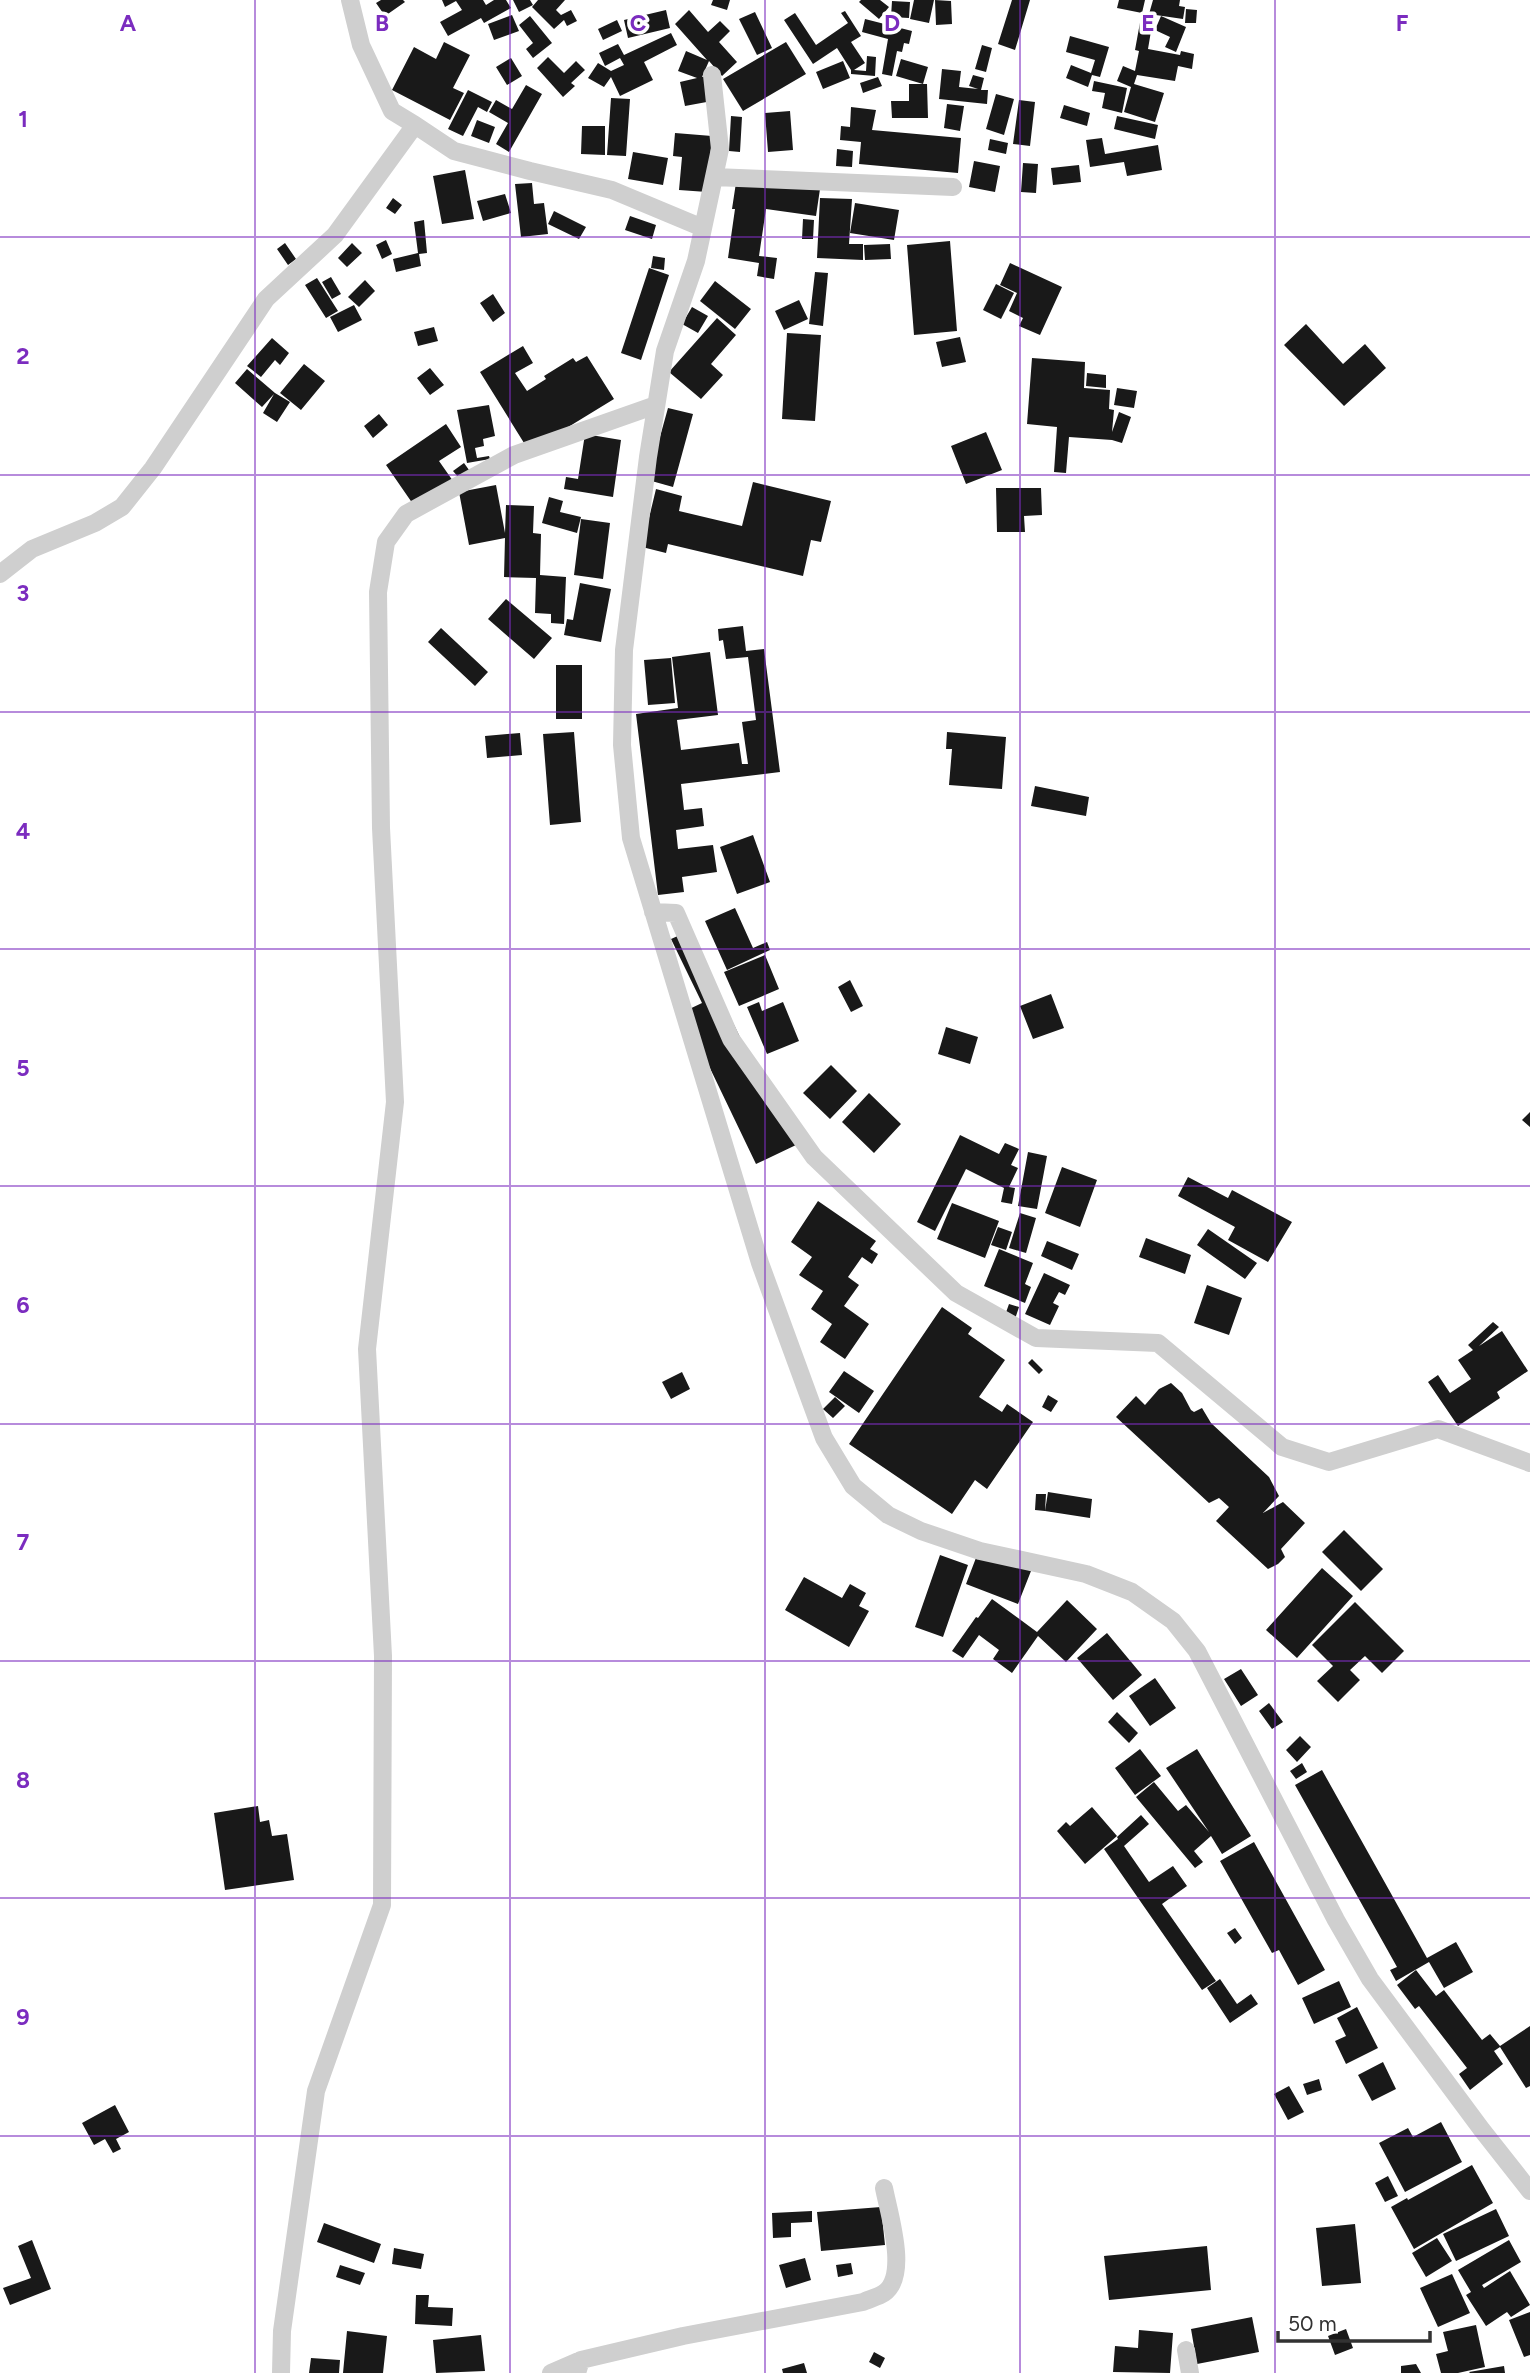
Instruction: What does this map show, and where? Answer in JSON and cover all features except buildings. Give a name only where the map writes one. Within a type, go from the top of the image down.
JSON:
[{"type":"street","points":[[351,0],[361,45],[392,111],[454,150],[612,190],[703,228]]},
{"type":"street","points":[[712,75],[720,149],[696,261],[665,351],[656,405],[624,650],[622,745],[631,838],[760,1263],[824,1438],[853,1486],[888,1515],[921,1531],[980,1551],[1086,1574],[1132,1592],[1173,1621],[1197,1651],[1336,1920],[1370,1979],[1530,2191]]},
{"type":"street","points":[[0,574],[32,549],[94,523],[121,507],[153,468],[266,299],[335,235],[415,125]]},
{"type":"street","points":[[714,177],[953,187]]},
{"type":"street","points":[[281,2373],[282,2331],[316,2091],[382,1905],[383,1656],[367,1349],[395,1102],[380,787],[378,592],[386,542],[406,514],[514,455],[656,405]]},
{"type":"street","points":[[653,912],[677,913],[731,1039],[814,1157],[956,1293],[1036,1338],[1158,1343],[1282,1447],[1329,1462],[1438,1429],[1530,1463]]},
{"type":"street","points":[[551,2373],[683,2336],[863,2302],[884,2293],[892,2283],[897,2256],[884,2188]]},
{"type":"street","points":[[1186,2350],[1190,2373]]}]
